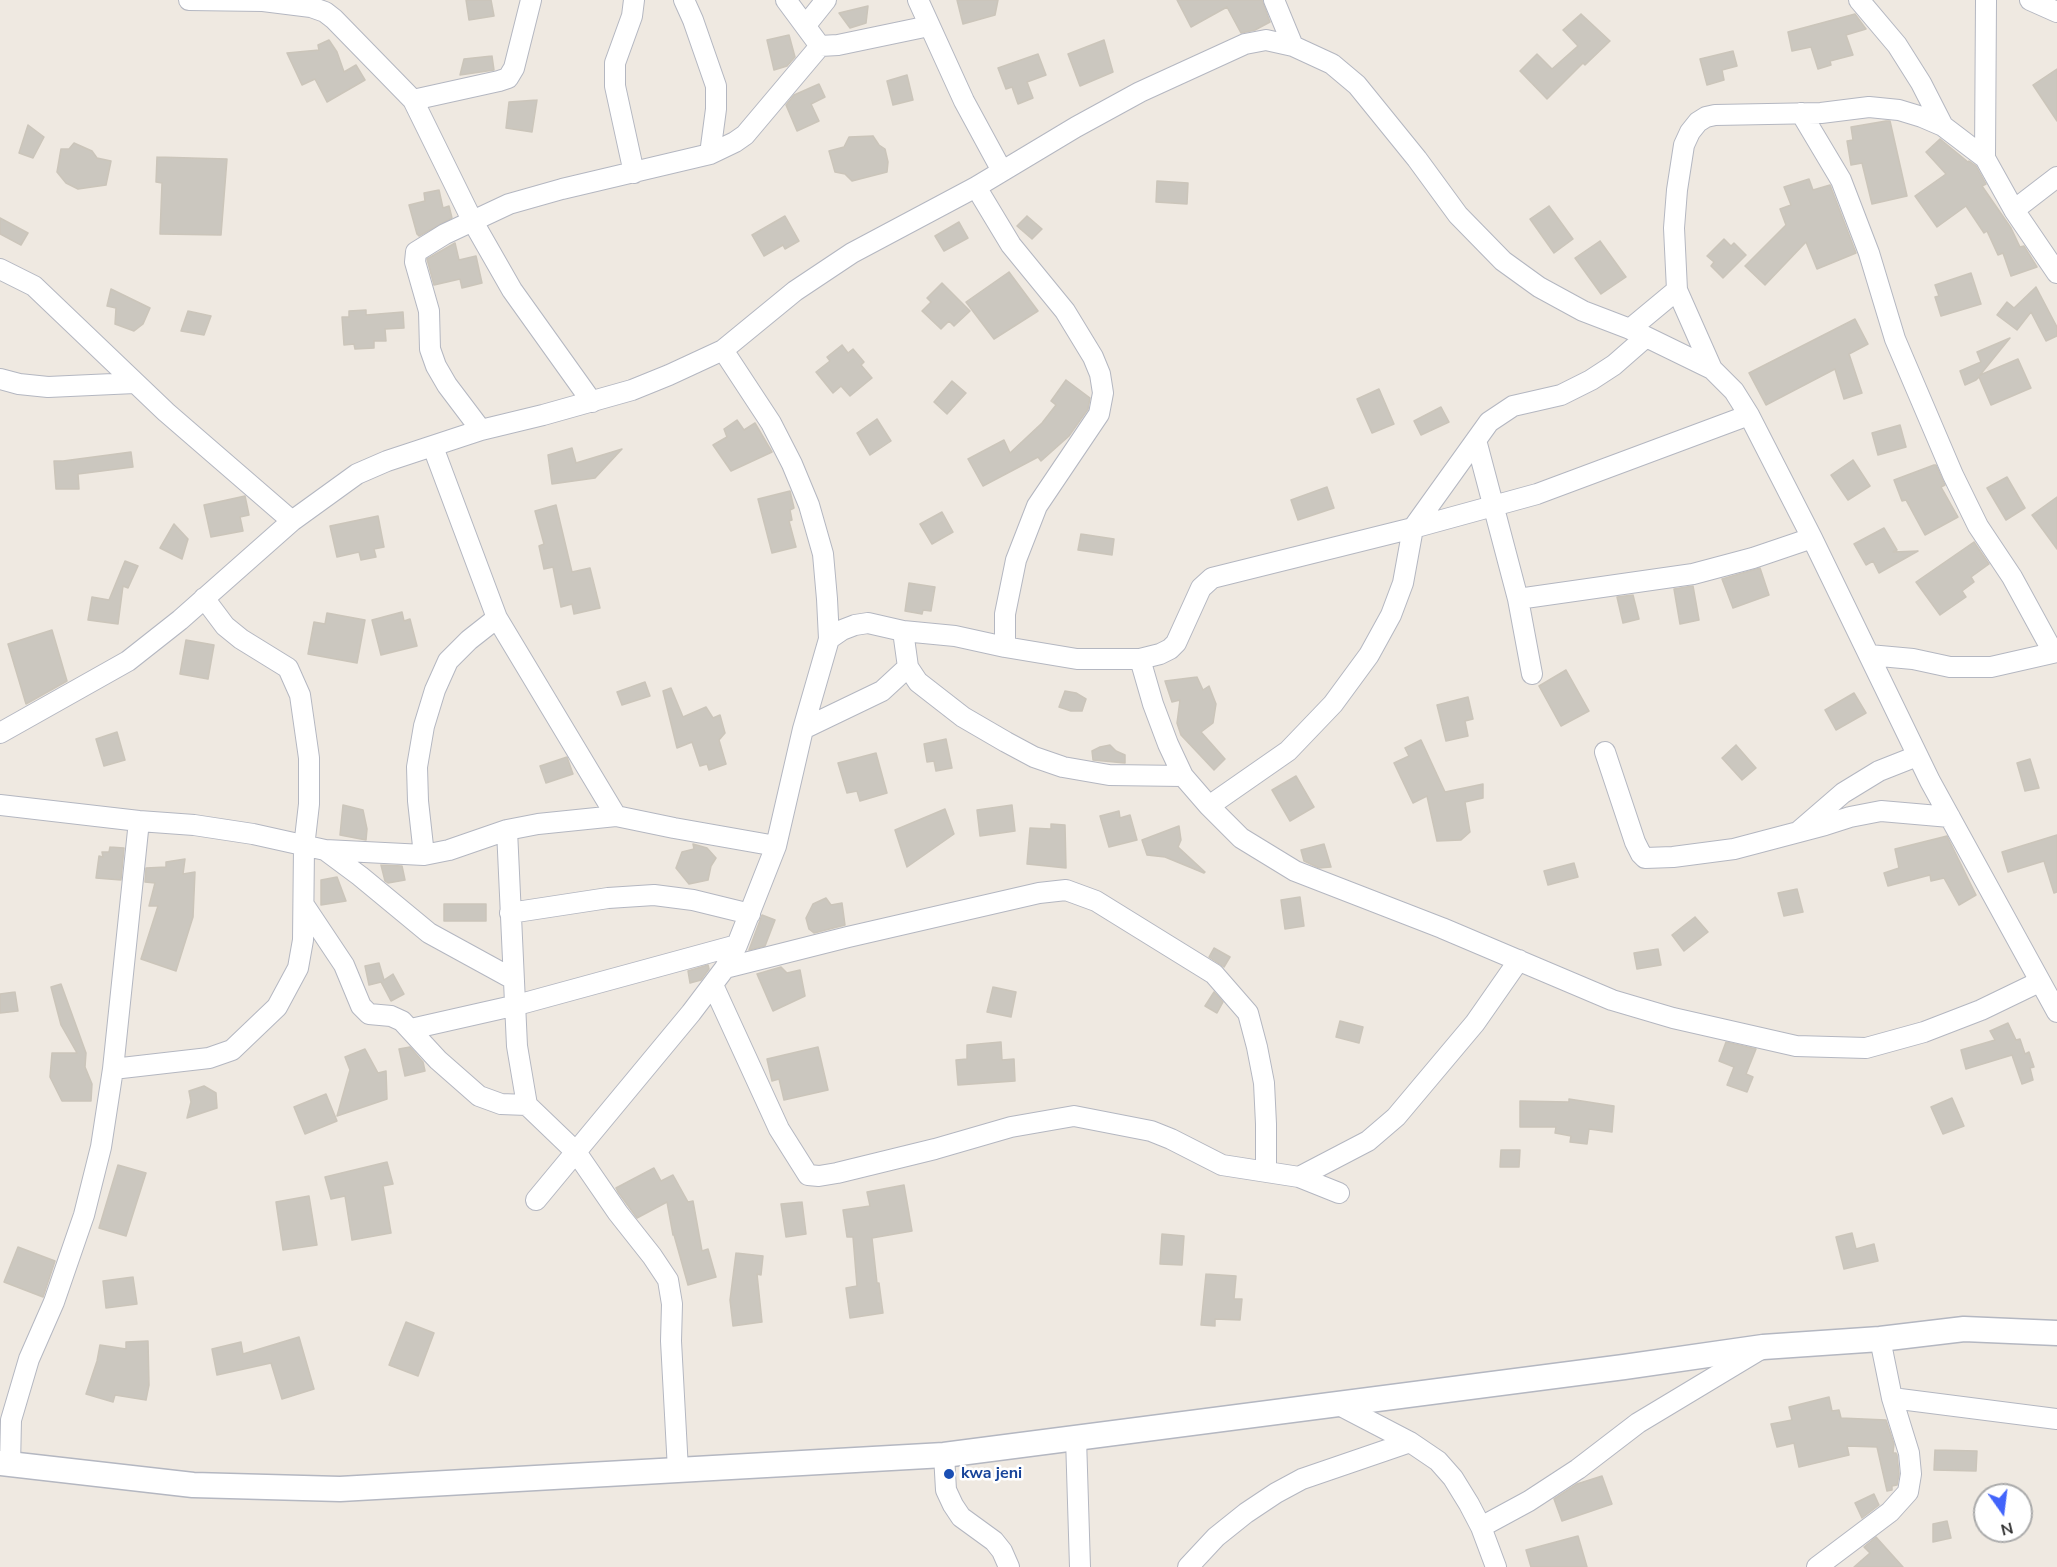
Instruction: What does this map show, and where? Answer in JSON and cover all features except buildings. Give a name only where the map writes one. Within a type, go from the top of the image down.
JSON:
[{"type":"street","points":[[189,0],[313,4],[334,19],[413,100],[472,220],[512,290],[592,402]]},
{"type":"street","points":[[413,100],[508,78],[514,68],[531,0]]},
{"type":"street","points":[[633,0],[632,16],[615,63],[615,86],[634,173]]},
{"type":"street","points":[[684,0],[716,86],[716,109],[710,154]]},
{"type":"street","points":[[786,0],[820,46]]},
{"type":"street","points":[[806,25],[826,0]]},
{"type":"street","points":[[918,0],[964,100],[1002,171]]},
{"type":"street","points":[[1985,158],[1986,0]]},
{"type":"street","points":[[2030,0],[2057,12]]},
{"type":"street","points":[[1869,3],[1921,83],[1942,126]]},
{"type":"street","points":[[1282,5],[1293,46]]},
{"type":"street","points":[[481,430],[447,385],[436,366],[430,349],[429,311],[415,262],[416,252],[472,220],[509,204],[710,154],[745,135],[820,46],[838,45],[929,26]]},
{"type":"street","points":[[0,733],[128,661],[292,521],[357,474],[387,461],[481,430],[632,390],[723,350],[795,291],[852,253],[976,187],[1140,92],[1245,44],[1266,40],[1293,46],[1332,64],[1356,84],[1458,215],[1503,261],[1548,292],[1584,311],[1638,333],[1712,369],[1734,391],[1749,415],[1812,538],[1917,756],[2057,1012]]},
{"type":"street","points":[[1712,369],[1677,290],[1674,228],[1684,145],[1690,132],[1698,122],[1706,117],[1801,113],[1869,107],[1899,110],[1922,117],[1942,126],[1985,158],[2014,210],[2057,273]]},
{"type":"street","points":[[1801,113],[1841,180],[1862,234],[1895,339],[1953,475],[1978,526],[2012,577],[2055,652],[1991,667],[1950,667],[1913,659],[1869,656]]},
{"type":"street","points":[[2014,210],[2057,177]]},
{"type":"street","points":[[976,187],[1011,245],[1071,320],[1093,357],[1100,374],[1103,393],[1099,414],[1037,506],[1016,560],[1005,614],[1005,647]]},
{"type":"street","points":[[0,269],[34,286],[166,412],[292,521]]},
{"type":"street","points":[[1209,806],[1288,752],[1339,696],[1369,655],[1391,615],[1403,583],[1413,528],[1489,422],[1513,406],[1561,395],[1614,365],[1638,333],[1677,290]]},
{"type":"street","points":[[536,1200],[713,985],[737,945],[776,846],[803,729],[828,639],[823,554],[809,505],[792,464],[771,423],[723,350]]},
{"type":"street","points":[[0,379],[19,384],[48,387],[135,383]]},
{"type":"street","points":[[828,639],[855,625],[868,624],[955,636],[1077,659],[1140,659],[1160,654],[1176,643],[1202,588],[1212,578],[1413,528],[1537,494],[1749,415]]},
{"type":"street","points":[[1476,440],[1518,599],[1532,674]]},
{"type":"street","points":[[433,447],[497,618],[616,816]]},
{"type":"street","points":[[1518,599],[1693,574],[1753,558],[1812,538]]},
{"type":"street","points":[[113,1069],[209,1059],[232,1050],[277,1007],[298,968],[303,940],[304,847],[309,804],[309,758],[304,715],[294,680],[288,668],[241,639],[225,626],[204,598]]},
{"type":"street","points":[[424,855],[417,767],[424,726],[435,690],[448,662],[469,640],[497,618]]},
{"type":"street","points":[[903,630],[908,667],[918,682],[963,717],[1034,757],[1063,767],[1109,775],[1183,776]]},
{"type":"street","points":[[1140,659],[1153,704],[1183,776],[1209,806],[1241,837],[1295,872],[1519,960],[1612,1000],[1673,1018],[1796,1046],[1866,1047],[1924,1032],[1981,1010],[2039,982]]},
{"type":"street","points":[[803,729],[882,691],[908,667]]},
{"type":"street","points":[[1605,752],[1635,842],[1641,854],[1646,858],[1734,849],[1850,817],[1881,811],[1950,817]]},
{"type":"street","points":[[1797,832],[1843,793],[1879,771],[1917,756]]},
{"type":"street","points":[[0,805],[194,825],[253,834],[325,850],[424,855],[450,850],[507,830],[538,824],[616,816],[776,846]]},
{"type":"street","points":[[139,821],[113,1069],[101,1147],[84,1215],[54,1302],[29,1359],[11,1420],[5,1464],[193,1485],[340,1489],[944,1455],[1763,1347],[1880,1339],[1964,1329],[2057,1334]]},
{"type":"street","points":[[507,830],[514,1005],[517,1046],[527,1105],[576,1152],[668,1280],[672,1304],[671,1341],[678,1470]]},
{"type":"street","points":[[325,850],[429,933],[513,979]]},
{"type":"street","points":[[724,968],[1039,893],[1066,890],[1096,901],[1214,974],[1248,1013],[1264,1083],[1266,1171]]},
{"type":"street","points":[[510,913],[608,898],[654,896],[693,900],[750,914]]},
{"type":"street","points":[[304,905],[344,965],[361,1006],[369,1014],[397,1018],[411,1029],[438,1060],[479,1096],[501,1104],[527,1105]]},
{"type":"street","points":[[411,1029],[514,1005],[737,945]]},
{"type":"street","points":[[1299,1178],[1368,1141],[1396,1117],[1475,1023],[1519,960]]},
{"type":"street","points":[[713,985],[778,1129],[808,1175],[837,1173],[935,1149],[1011,1127],[1074,1116],[1151,1131],[1222,1165],[1299,1178],[1339,1193]]},
{"type":"street","points":[[1817,1567],[1890,1512],[1908,1491],[1911,1474],[1909,1453],[1892,1398],[1880,1339]]},
{"type":"street","points":[[1481,1527],[1529,1501],[1578,1469],[1638,1423],[1763,1347]]},
{"type":"street","points":[[1892,1398],[2054,1417]]},
{"type":"street","points":[[1337,1404],[1410,1442],[1438,1461],[1453,1478],[1481,1527],[1496,1567]]},
{"type":"street","points":[[1076,1438],[1080,1567]]},
{"type":"street","points":[[1188,1567],[1215,1537],[1276,1492],[1302,1479],[1410,1442]]},
{"type":"street","points":[[944,1455],[946,1490],[953,1504],[961,1517],[994,1541],[1002,1551],[1009,1567]]},
{"type":"place","name":"kwa jeni","points":[[949,1474]]}]
